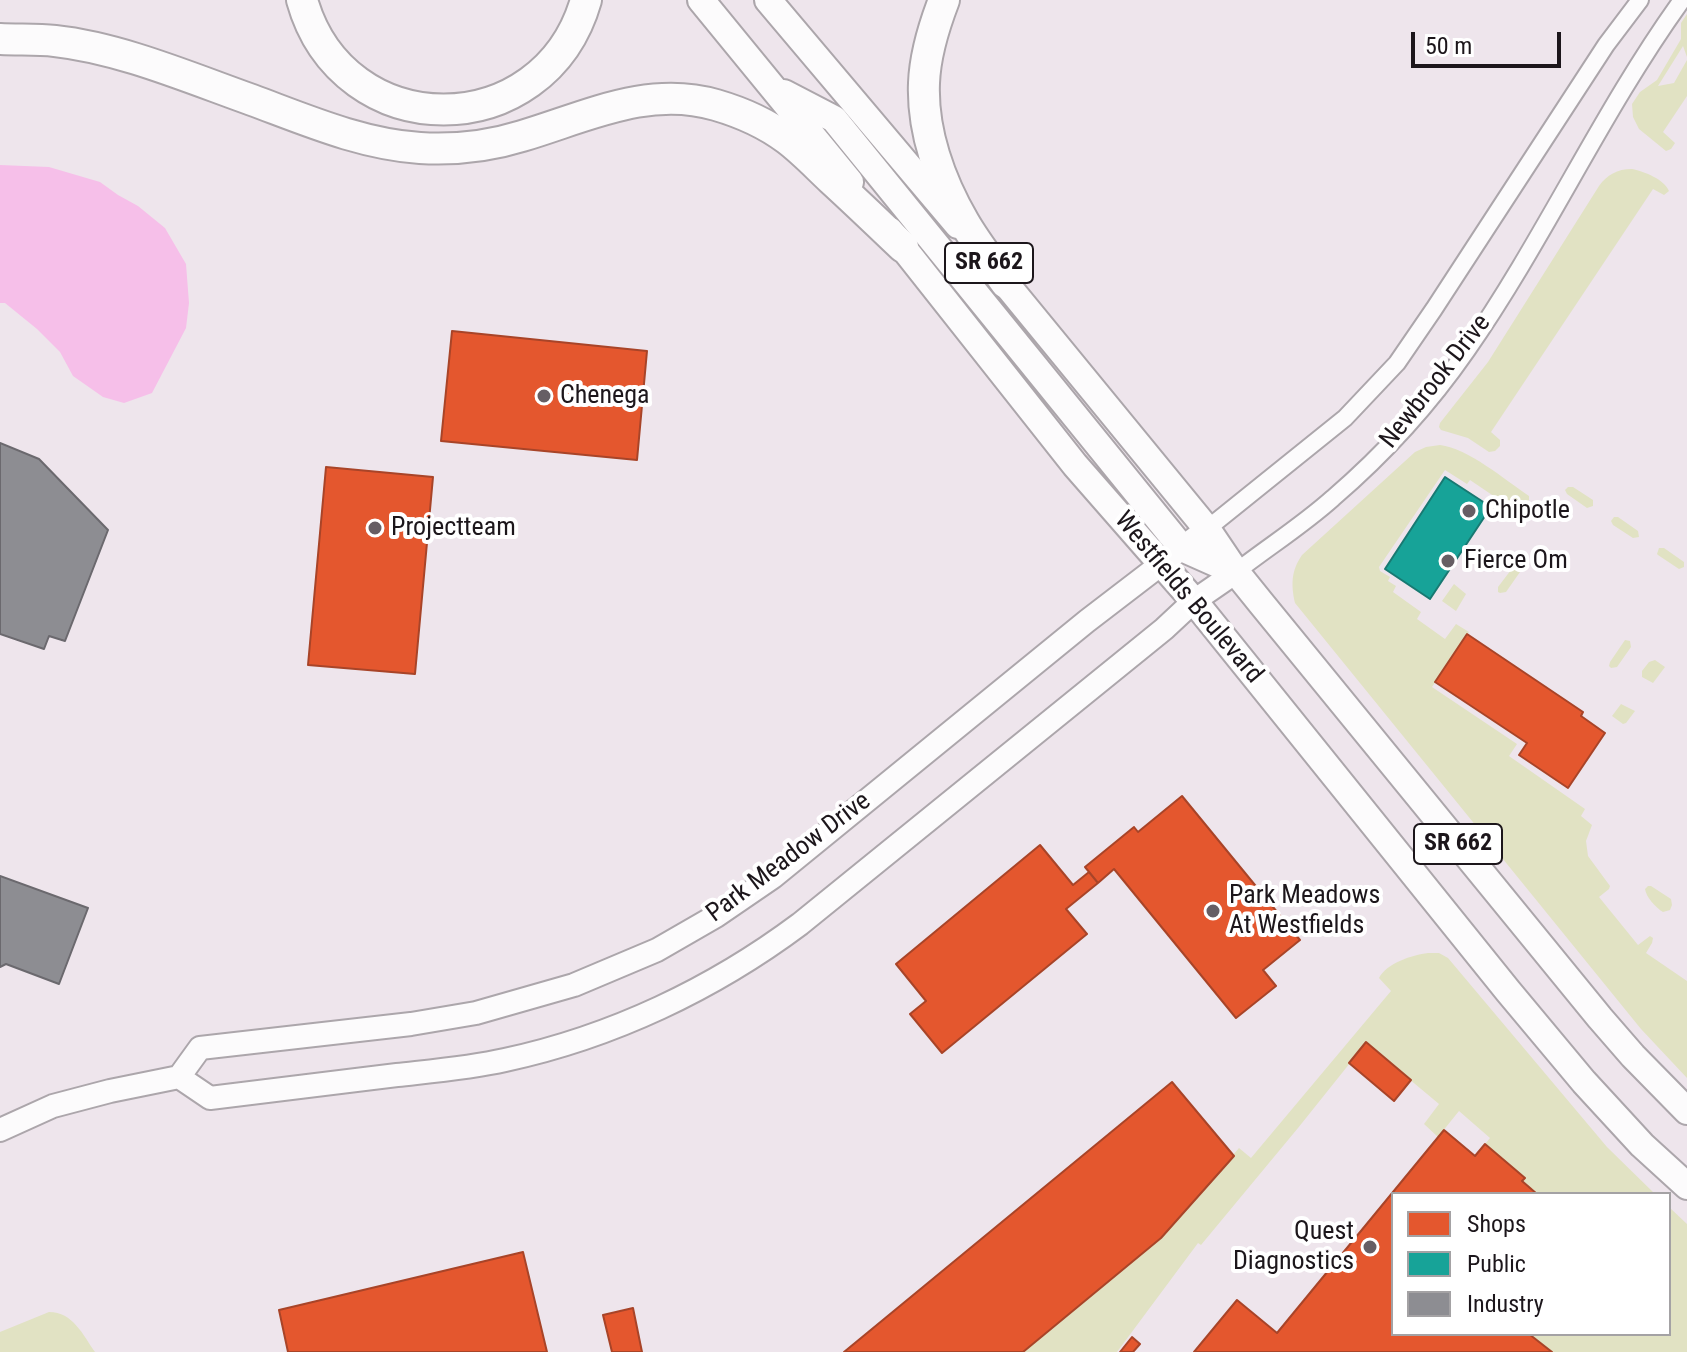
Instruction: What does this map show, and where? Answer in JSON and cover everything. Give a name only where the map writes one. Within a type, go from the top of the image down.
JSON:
[{"type":"highway","points":[[302,0],[316,35],[341,69],[357,82],[394,101],[432,111],[454,111],[476,108],[506,96],[546,70],[571,36],[586,0]]},
{"type":"highway","points":[[944,0],[934,26],[923,84],[931,143],[949,195],[1006,283]]},
{"type":"highway","points":[[0,39],[56,41],[112,53],[341,132],[420,148],[482,145],[520,137],[636,100],[692,100],[715,105],[785,137],[903,247]]},
{"type":"main road","name":"Westfields Boulevard","points":[[701,0],[903,247],[1075,465],[1172,556],[1194,601],[1508,991],[1584,1082],[1664,1167],[1687,1186]]},
{"type":"main road","name":"Westfields Boulevard","points":[[768,0],[1006,283],[1207,529],[1236,572],[1600,1018],[1687,1111]]},
{"type":"main road","points":[[772,86],[834,119],[1172,556],[1236,572]]},
{"type":"main road","points":[[1664,1167],[1687,1198]]},
{"type":"street","name":"Newbrook Drive","points":[[1172,556],[1345,418],[1397,363],[1606,45],[1640,0]]},
{"type":"street","name":"Newbrook Drive","points":[[1097,683],[1194,601],[1331,500],[1389,445],[1433,394],[1466,351],[1505,291],[1623,89],[1682,0]]},
{"type":"street","name":"Park Meadow Drive","points":[[1097,683],[800,924],[744,964],[684,997],[601,1033],[503,1061],[210,1098],[179,1077],[200,1048],[411,1024],[476,1013],[574,985],[657,950],[716,916],[773,877],[1087,621],[1172,556]]},
{"type":"street","points":[[0,1130],[53,1106],[179,1077]]},
{"type":"green space","points":[[1687,14],[1687,57],[1683,46],[1658,86],[1674,83],[1687,60],[1687,96],[1663,132],[1675,143],[1666,151],[1639,129],[1633,117],[1632,104],[1640,92],[1657,80],[1681,39],[1681,23]]},
{"type":"green space","points":[[1632,169],[1659,180],[1669,191],[1664,195],[1653,189],[1491,432],[1500,440],[1500,446],[1489,452],[1468,438],[1441,430],[1440,423],[1488,362],[1599,186],[1613,173]]},
{"type":"green space","points":[[1440,445],[1474,458],[1529,496],[1529,500],[1525,504],[1512,497],[1501,513],[1496,510],[1501,501],[1470,480],[1467,484],[1445,470],[1379,567],[1380,571],[1390,577],[1388,581],[1396,586],[1393,592],[1421,612],[1417,619],[1445,639],[1456,624],[1469,632],[1432,687],[1517,744],[1509,756],[1585,809],[1581,816],[1592,825],[1586,841],[1588,856],[1610,886],[1599,897],[1638,945],[1650,936],[1653,938],[1646,953],[1687,981],[1687,1078],[1641,1029],[1295,603],[1293,578],[1302,555],[1415,452]]},
{"type":"green space","points":[[1568,487],[1593,500],[1593,506],[1587,508],[1567,494],[1565,490]]},
{"type":"green space","points":[[1614,517],[1638,531],[1639,537],[1633,538],[1613,525],[1611,521]]},
{"type":"green space","points":[[1659,548],[1664,548],[1684,562],[1684,567],[1679,569],[1658,555]]},
{"type":"green space","points":[[1514,566],[1518,566],[1520,572],[1506,592],[1498,592],[1498,587]]},
{"type":"green space","points":[[1454,584],[1466,594],[1456,611],[1442,601]]},
{"type":"green space","points":[[1625,640],[1630,641],[1631,647],[1617,667],[1611,668],[1610,662]]},
{"type":"green space","points":[[1655,660],[1665,667],[1653,683],[1642,677],[1642,671]]},
{"type":"green space","points":[[1621,704],[1635,711],[1623,724],[1612,716]]},
{"type":"green space","points":[[1648,886],[1671,899],[1670,910],[1663,912],[1654,905],[1645,889]]},
{"type":"green space","points":[[1439,953],[1448,958],[1607,1147],[1653,1192],[1535,1192],[1522,1181],[1524,1178],[1485,1144],[1490,1138],[1459,1111],[1438,1137],[1424,1124],[1439,1104],[1366,1043],[1201,1245],[1198,1243],[1117,1352],[1023,1352],[1161,1238],[1239,1148],[1251,1158],[1391,991],[1379,978],[1383,973],[1400,961]]},
{"type":"green space","points":[[1671,1209],[1687,1224],[1687,1352],[1552,1352],[1532,1336],[1671,1336]]},
{"type":"green space","points":[[49,1312],[71,1320],[95,1352],[0,1352],[0,1332]]},
{"type":"shaded area","points":[[0,165],[49,167],[100,182],[165,228],[186,264],[189,303],[186,328],[152,393],[124,403],[103,397],[73,376],[60,352],[37,329],[5,303],[0,303]]},
{"type":"building: Shops","name":"Chenega","points":[[452,331],[647,351],[637,460],[441,441]]},
{"type":"building: Shops","name":"Projectteam","points":[[326,467],[433,477],[415,674],[308,665]]},
{"type":"building: Shops","points":[[1467,634],[1583,712],[1581,716],[1605,733],[1568,788],[1519,755],[1527,743],[1435,682]]},
{"type":"building: Shops","name":"Park Meadows At Westfields","points":[[1182,796],[1300,940],[1263,970],[1276,986],[1236,1018],[1114,869],[1098,883],[1085,867],[1134,827],[1138,832]]},
{"type":"building: Shops","points":[[1040,845],[1073,885],[1089,872],[1098,883],[1066,909],[1087,934],[942,1053],[910,1014],[926,1001],[896,964]]},
{"type":"building: Shops","points":[[1366,1042],[1411,1080],[1394,1101],[1349,1063]]},
{"type":"building: Shops","points":[[1172,1082],[1234,1156],[1161,1238],[1023,1352],[844,1352]]},
{"type":"building: Shops","name":"Quest Diagnostics","points":[[1444,1130],[1475,1156],[1485,1144],[1525,1178],[1522,1181],[1535,1192],[1393,1192]]},
{"type":"building: Shops","name":"Quest Diagnostics","points":[[1391,1194],[1391,1336],[1532,1336],[1552,1352],[1194,1352],[1237,1300],[1277,1333]]},
{"type":"building: Shops","points":[[523,1252],[547,1352],[288,1352],[279,1310]]},
{"type":"building: Shops","points":[[633,1308],[642,1352],[612,1352],[603,1315]]},
{"type":"building: Shops","points":[[1132,1337],[1140,1344],[1133,1352],[1120,1352]]},
{"type":"building: Public","points":[[1445,477],[1491,507],[1430,599],[1385,569]]},
{"type":"building: Industry","points":[[0,443],[39,459],[108,530],[65,641],[49,636],[44,649],[0,634]]},
{"type":"building: Industry","points":[[0,876],[88,908],[59,984],[6,964],[0,967]]},
{"type":"place","name":"Chenega","points":[[544,396]]},
{"type":"place","name":"Chipotle","points":[[1469,511]]},
{"type":"place","name":"Projectteam","points":[[375,528]]},
{"type":"place","name":"Fierce Om","points":[[1448,561]]},
{"type":"place","name":"Park Meadows At Westfields","points":[[1213,911]]},
{"type":"place","name":"Quest Diagnostics","points":[[1370,1247]]}]
